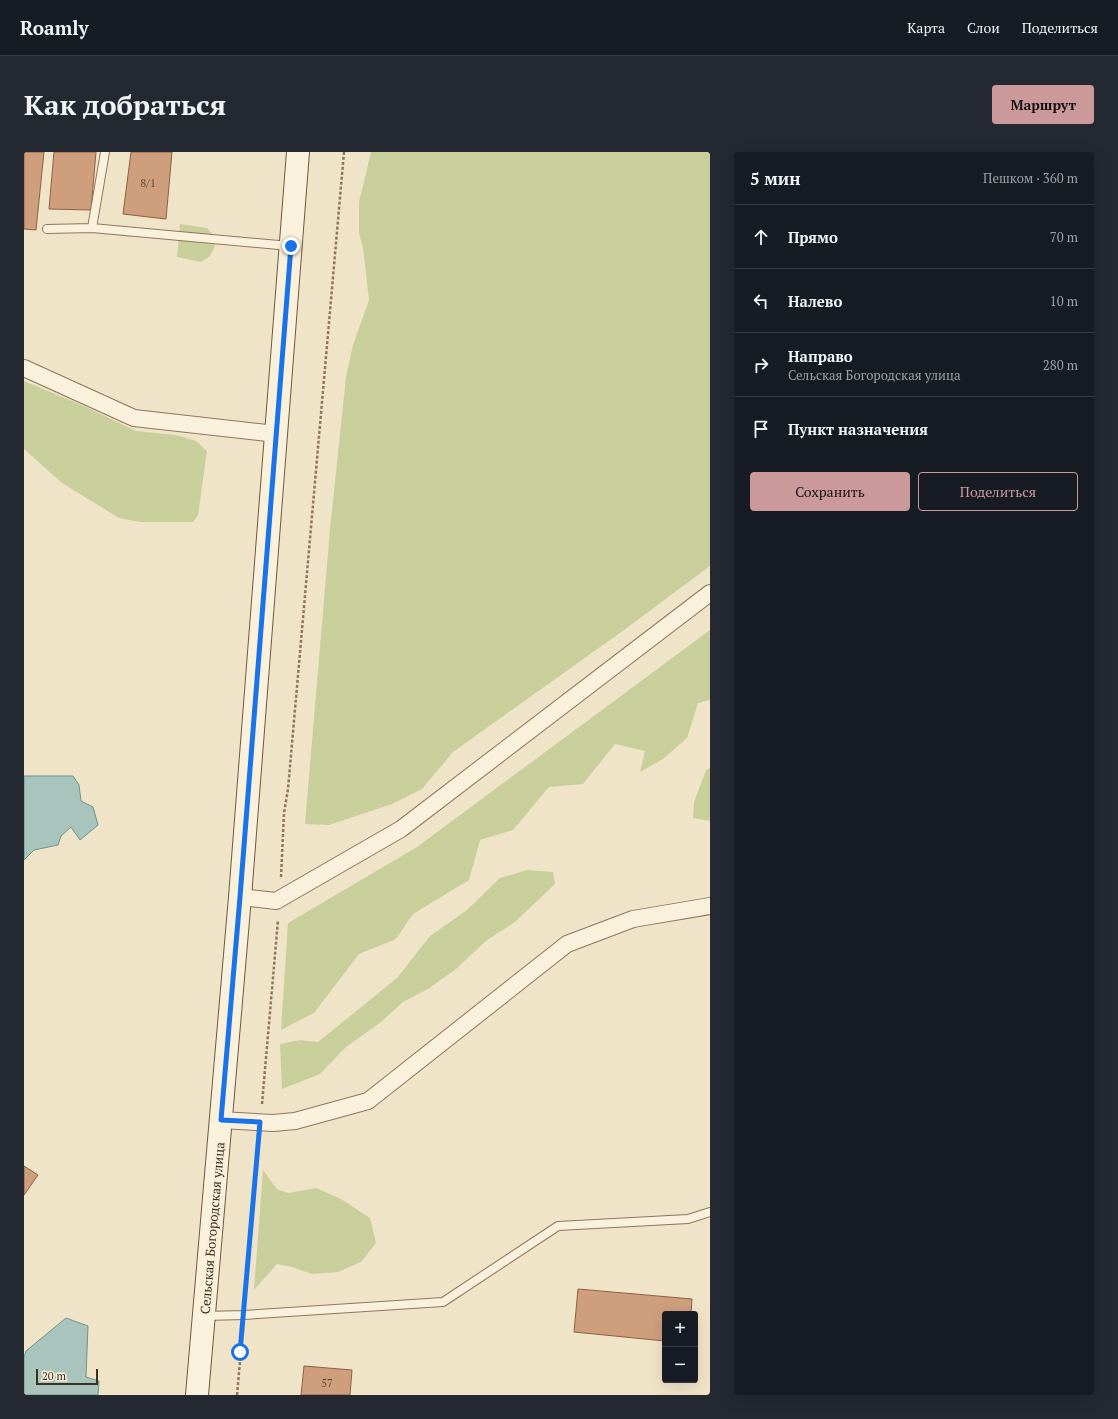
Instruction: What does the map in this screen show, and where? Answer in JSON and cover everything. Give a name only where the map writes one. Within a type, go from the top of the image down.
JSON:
[{"type":"main road","name":"Сельская Богородская улица","points":[[198,1395],[240,897],[298,152]]},
{"type":"street","points":[[24,368],[134,418],[276,434]]},
{"type":"street","points":[[240,897],[276,901],[401,829],[710,593]]},
{"type":"street","points":[[221,1120],[273,1123],[295,1121],[368,1101],[568,944],[633,920],[710,906]]},
{"type":"lane","points":[[92,228],[105,152]]},
{"type":"lane","points":[[48,229],[92,228],[291,246]]},
{"type":"lane","points":[[204,1316],[244,1315],[443,1302],[558,1226],[688,1219],[710,1212]]},
{"type":"path","points":[[236,1395],[280,899],[284,813],[288,790],[344,152]]},
{"type":"green space","points":[[371,152],[710,152],[710,566],[624,630],[453,752],[422,789],[392,804],[329,825],[305,824],[330,529],[346,377],[353,345],[369,300],[363,248],[359,233],[359,202]]},
{"type":"green space","points":[[180,224],[207,228],[212,234],[215,246],[210,256],[201,262],[177,257]]},
{"type":"green space","points":[[24,381],[84,406],[136,431],[176,435],[196,441],[207,451],[198,515],[193,522],[140,522],[119,518],[62,483],[24,449]]},
{"type":"green space","points":[[710,630],[710,700],[698,703],[687,738],[663,759],[640,772],[645,751],[615,744],[583,784],[549,787],[513,830],[480,840],[469,880],[413,914],[396,939],[359,954],[314,1013],[281,1030],[288,923],[417,847]]},
{"type":"green space","points":[[710,768],[710,821],[693,818],[694,802],[706,770]]},
{"type":"green space","points":[[527,870],[553,872],[555,884],[515,922],[487,940],[456,969],[428,989],[403,1002],[381,1022],[346,1047],[320,1074],[282,1089],[280,1044],[300,1040],[318,1042],[397,978],[430,936],[467,910],[500,878]]},
{"type":"green space","points":[[263,1170],[277,1189],[288,1193],[316,1188],[341,1199],[370,1218],[376,1243],[361,1262],[338,1272],[312,1274],[292,1267],[277,1264],[254,1290]]},
{"type":"water","points":[[24,776],[73,776],[79,785],[81,801],[93,807],[98,825],[80,840],[71,827],[61,836],[58,845],[34,850],[24,860]]},
{"type":"water","points":[[66,1318],[88,1326],[86,1377],[99,1381],[98,1395],[24,1395],[24,1357],[26,1351]]},
{"type":"building","points":[[24,152],[44,152],[36,230],[24,229]]},
{"type":"building","points":[[54,152],[96,152],[91,210],[49,209]]},
{"type":"building","points":[[131,152],[172,152],[166,219],[123,214]]},
{"type":"building","points":[[24,1166],[38,1175],[24,1195]]},
{"type":"building","points":[[578,1289],[692,1299],[691,1311],[662,1311],[662,1341],[574,1332]]},
{"type":"building","points":[[304,1366],[352,1370],[350,1395],[301,1395]]},
{"type":"route","points":[[240,1352],[260,1122],[221,1120],[291,246]]}]
